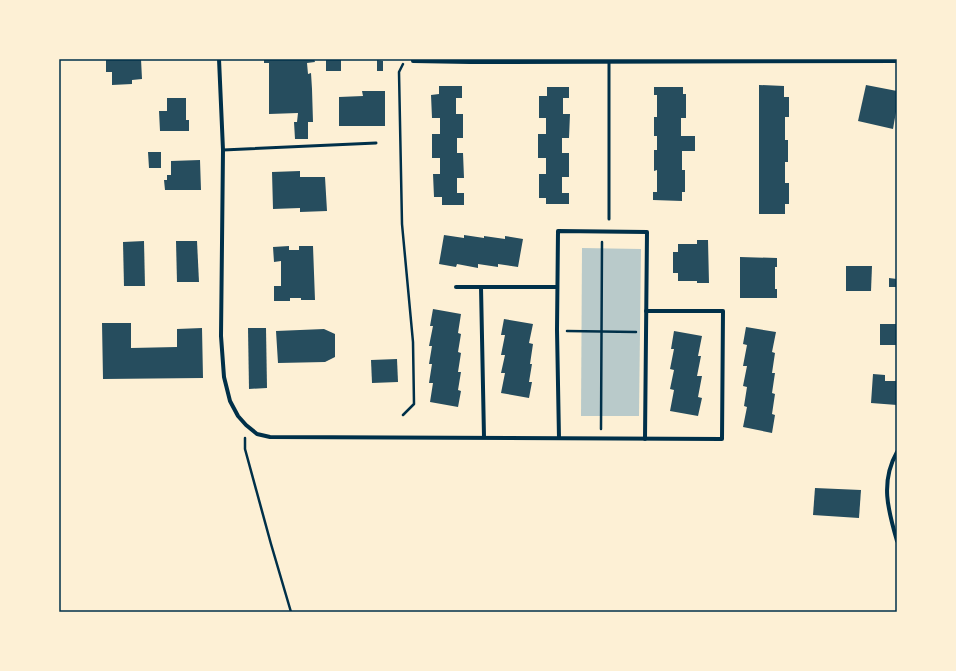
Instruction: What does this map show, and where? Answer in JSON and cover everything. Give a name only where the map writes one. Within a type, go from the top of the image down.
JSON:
[{"type":"street","points":[[219,59],[223,150],[221,336],[224,377],[230,401],[238,416],[257,434],[270,437],[484,437],[645,440],[722,439],[723,311],[646,311]]},
{"type":"street","points":[[413,60],[897,61]]},
{"type":"street","points":[[559,438],[557,330],[558,231],[647,232],[645,440]]},
{"type":"street","points":[[456,287],[557,288]]},
{"type":"street","points":[[481,287],[484,437]]},
{"type":"street","points":[[897,452],[889,471],[887,483],[888,505],[897,541]]},
{"type":"lane","points":[[609,61],[610,219]]},
{"type":"lane","points":[[223,150],[376,143]]},
{"type":"path","points":[[403,415],[414,404],[413,342],[402,224],[399,72],[403,63],[413,60]]},
{"type":"path","points":[[601,439],[602,231]]},
{"type":"path","points":[[557,330],[646,332]]},
{"type":"path","points":[[246,425],[245,449],[291,612]]},
{"type":"shaded area","points":[[582,248],[641,249],[639,416],[581,416]]},
{"type":"building","points":[[106,59],[141,59],[142,79],[132,80],[132,84],[112,85],[112,72],[106,72]]},
{"type":"building","points":[[264,59],[314,59],[315,62],[307,63],[308,74],[311,73],[313,122],[308,122],[308,139],[295,139],[294,122],[297,122],[298,113],[269,114],[269,63],[264,63]]},
{"type":"building","points":[[326,59],[341,59],[341,71],[326,71]]},
{"type":"building","points":[[377,60],[383,61],[383,71],[377,71]]},
{"type":"building","points":[[759,85],[784,86],[784,97],[789,97],[789,117],[785,117],[785,140],[788,140],[788,162],[785,162],[785,183],[789,183],[789,204],[785,204],[785,214],[759,214]]},
{"type":"building","points":[[866,85],[897,91],[897,106],[893,129],[858,121]]},
{"type":"building","points":[[439,86],[462,86],[462,98],[456,98],[456,114],[463,114],[463,138],[457,138],[457,153],[463,153],[464,178],[457,178],[457,193],[464,193],[464,205],[442,205],[442,197],[434,197],[433,174],[440,174],[440,158],[432,158],[432,134],[440,134],[440,118],[432,118],[431,95],[439,94]]},
{"type":"building","points":[[547,87],[569,87],[569,98],[563,98],[563,114],[570,114],[569,138],[562,138],[562,153],[569,153],[569,177],[562,177],[562,193],[569,193],[569,204],[546,204],[546,198],[539,198],[539,174],[546,174],[546,158],[538,158],[538,134],[546,134],[546,118],[539,118],[539,96],[547,96]]},
{"type":"building","points":[[654,87],[683,87],[683,94],[686,94],[686,118],[681,118],[681,136],[695,136],[695,151],[682,151],[682,170],[685,170],[685,192],[682,192],[682,201],[653,200],[653,192],[657,192],[657,170],[654,171],[654,150],[657,150],[657,136],[654,136],[654,117],[657,117],[657,95],[654,95]]},
{"type":"building","points":[[362,91],[385,91],[385,126],[339,126],[339,97],[363,96]]},
{"type":"building","points":[[167,98],[186,98],[186,120],[189,120],[189,131],[160,131],[159,111],[167,111]]},
{"type":"building","points":[[148,152],[161,152],[161,168],[149,168]]},
{"type":"building","points":[[200,160],[201,190],[165,190],[164,180],[167,180],[167,175],[171,175],[171,161]]},
{"type":"building","points":[[300,171],[300,177],[325,177],[327,211],[300,212],[300,208],[273,209],[272,172]]},
{"type":"building","points":[[444,235],[464,238],[464,235],[505,239],[505,236],[523,239],[518,267],[498,264],[498,267],[478,264],[478,268],[457,264],[456,267],[439,264]]},
{"type":"building","points":[[697,240],[708,240],[709,283],[697,283],[697,281],[678,281],[678,273],[673,273],[673,252],[678,252],[678,244],[697,244]]},
{"type":"building","points":[[144,241],[145,286],[124,286],[123,242]]},
{"type":"building","points":[[176,241],[197,241],[199,282],[177,282]]},
{"type":"building","points":[[289,246],[289,250],[299,250],[299,246],[313,246],[315,300],[290,298],[290,301],[274,301],[274,286],[281,286],[281,261],[274,262],[273,247]]},
{"type":"building","points":[[740,257],[777,258],[777,267],[775,267],[775,289],[777,289],[777,298],[740,298]]},
{"type":"building","points":[[846,266],[872,266],[871,291],[846,291]]},
{"type":"building","points":[[889,278],[897,279],[897,287],[889,287]]},
{"type":"building","points":[[433,309],[461,314],[458,333],[461,334],[458,352],[461,353],[458,372],[461,372],[458,390],[461,391],[458,407],[430,402],[433,383],[429,383],[432,364],[429,364],[432,346],[429,346],[433,326],[430,326]]},
{"type":"building","points":[[504,319],[533,324],[529,343],[533,344],[529,382],[532,382],[529,398],[501,393],[505,373],[501,373],[505,355],[501,355],[505,335],[501,335]]},
{"type":"building","points":[[102,323],[131,323],[131,348],[177,347],[177,329],[202,328],[203,378],[103,379]]},
{"type":"building","points":[[880,324],[897,324],[897,345],[880,345]]},
{"type":"building","points":[[746,327],[776,332],[772,352],[775,353],[772,373],[775,373],[772,393],[775,394],[772,414],[775,415],[772,433],[743,427],[747,407],[744,406],[747,387],[743,386],[747,366],[743,366],[747,345],[743,344]]},
{"type":"building","points":[[248,328],[266,328],[267,388],[249,389]]},
{"type":"building","points":[[324,329],[335,334],[335,357],[325,362],[278,363],[276,331]]},
{"type":"building","points":[[674,331],[702,336],[698,356],[701,356],[697,376],[702,376],[698,397],[702,398],[698,416],[670,411],[674,390],[670,389],[674,370],[670,369],[674,349],[671,349]]},
{"type":"building","points":[[397,359],[398,382],[372,383],[371,360]]},
{"type":"building","points":[[873,374],[885,375],[885,381],[897,381],[897,405],[871,403]]},
{"type":"building","points":[[815,488],[861,490],[859,518],[813,515]]}]
